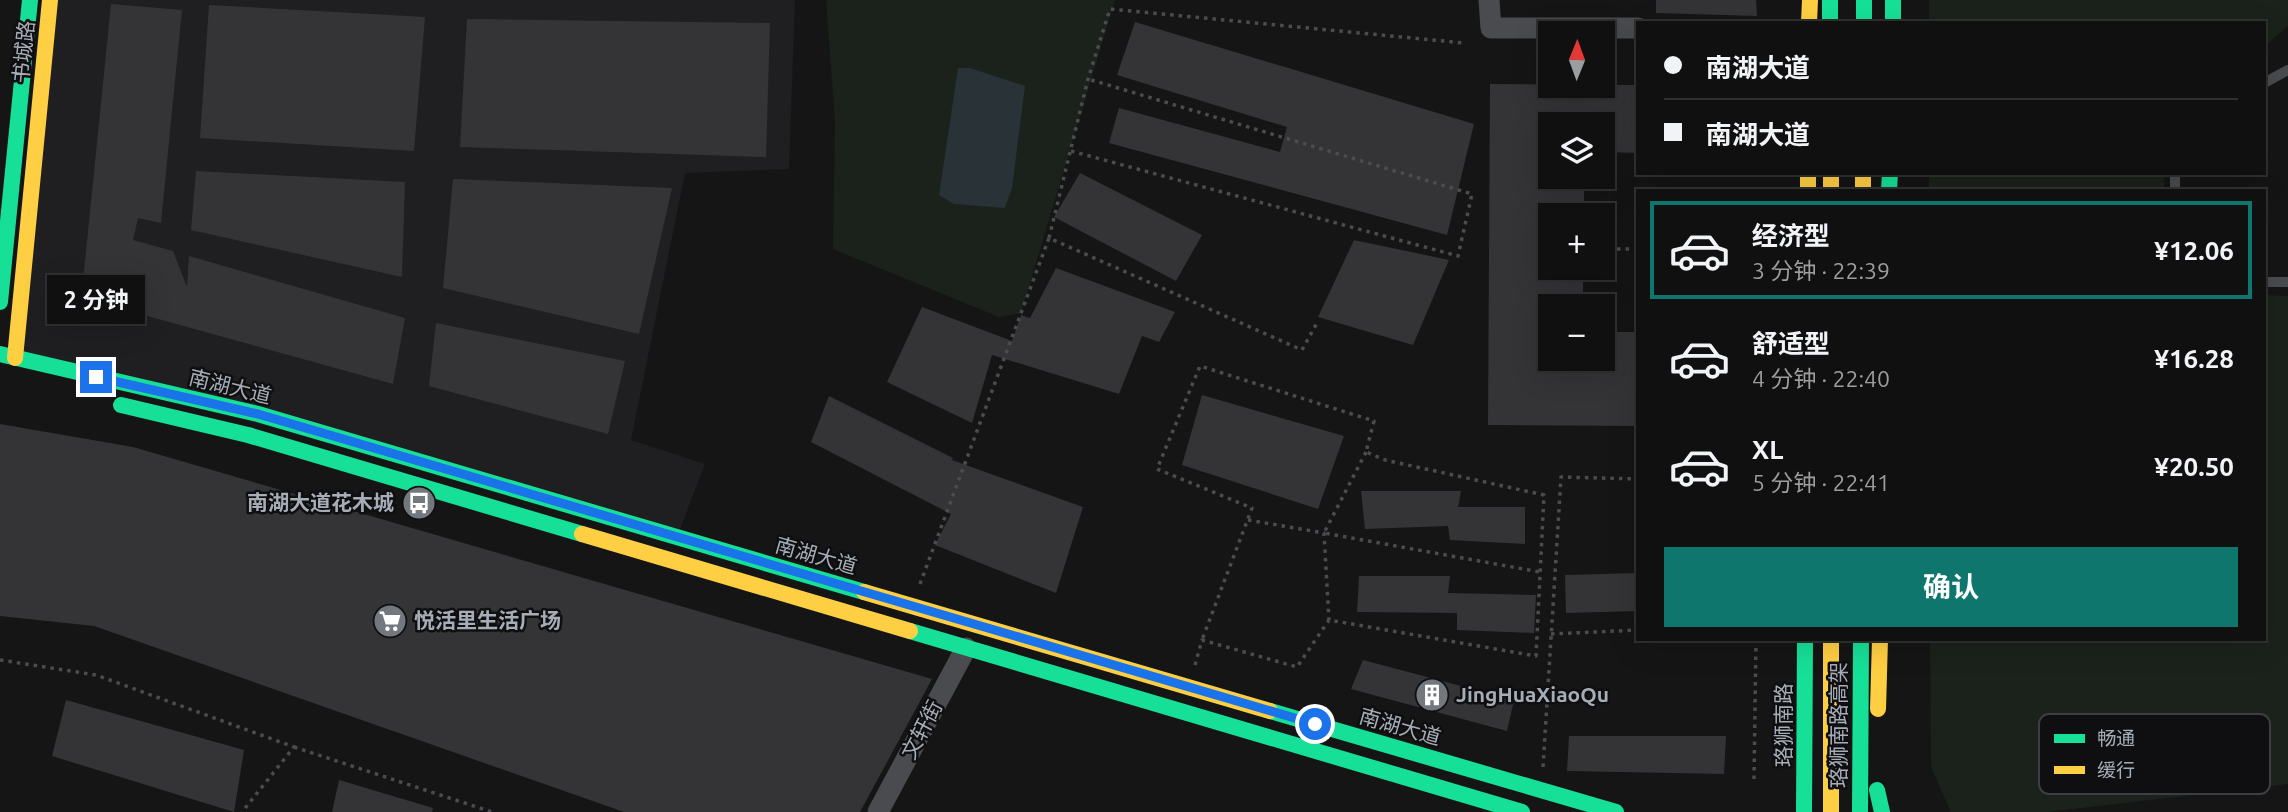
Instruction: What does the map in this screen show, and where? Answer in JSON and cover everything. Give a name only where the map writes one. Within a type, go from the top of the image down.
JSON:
[{"type":"main road","name":"书城路","points":[[0,302],[30,0]]},
{"type":"main road","name":"书城路","points":[[8,356],[50,0]]},
{"type":"main road","points":[[1809,21],[1810,0]]},
{"type":"main road","points":[[1830,0],[1830,21]]},
{"type":"main road","points":[[1864,0],[1864,21]]},
{"type":"main road","points":[[1893,0],[1893,21]]},
{"type":"main road","name":"南湖大道","points":[[8,356],[258,414],[1616,812]]},
{"type":"main road","name":"南湖大道","points":[[104,401],[248,435],[1522,812]]},
{"type":"main road","name":"珞狮南路","points":[[1804,812],[1805,641]]},
{"type":"main road","name":"珞狮南路高架","points":[[1831,641],[1832,812]]},
{"type":"main road","name":"珞狮南路高架","points":[[1860,812],[1861,641]]},
{"type":"main road","points":[[1878,721],[1880,641]]},
{"type":"main road","points":[[1877,783],[1880,812]]},
{"type":"street","points":[[1489,0],[1491,28],[1636,28]]},
{"type":"street","name":"文轩街","points":[[878,812],[967,648]]},
{"type":"lane","points":[[2266,82],[2288,70]]},
{"type":"lane","points":[[2266,282],[2288,282]]},
{"type":"path","points":[[912,606],[1049,237],[1088,79],[1110,9],[1464,43]]},
{"type":"path","points":[[1071,151],[1458,256],[1472,194],[1088,79]]},
{"type":"path","points":[[1049,237],[1302,350],[1318,321]]},
{"type":"path","points":[[1618,249],[1636,248]]},
{"type":"path","points":[[1188,687],[1202,640],[1252,508],[1157,469],[1200,366],[1374,421],[1366,452],[1324,533],[1329,620],[1297,667],[1202,640]]},
{"type":"path","points":[[1329,620],[1536,656],[1544,495],[1385,460],[1366,452]]},
{"type":"path","points":[[1542,790],[1561,477],[1636,479]]},
{"type":"path","points":[[1248,520],[1540,572]]},
{"type":"path","points":[[1551,634],[1636,631]]},
{"type":"path","points":[[1754,779],[1756,641]]},
{"type":"path","points":[[0,660],[96,675],[294,747],[492,812]]},
{"type":"path","points":[[242,812],[294,747]]},
{"type":"shaded area","points":[[50,0],[795,0],[789,169],[685,173],[631,440],[705,464],[677,537],[15,358]]},
{"type":"shaded area","points":[[826,0],[1115,0],[1021,313],[999,317],[833,249],[835,120]]},
{"type":"shaded area","points":[[1929,0],[2288,0],[2288,26],[2266,45],[2266,21],[1929,21]]},
{"type":"shaded area","points":[[958,68],[970,68],[1025,86],[1012,188],[1005,208],[954,204],[939,195]]},
{"type":"shaded area","points":[[1929,175],[2164,175],[2164,189],[1929,189]]},
{"type":"shaded area","points":[[2266,295],[2288,296],[2288,784],[2270,786],[2270,714],[2039,714],[2039,794],[2202,794],[2047,812],[1951,812],[1931,767],[1930,641],[2266,641]]},
{"type":"building","points":[[1656,0],[1756,0],[1757,16],[1656,13]]},
{"type":"building","points":[[111,4],[182,10],[161,223],[138,218],[133,240],[173,251],[187,287],[189,256],[405,318],[393,384],[86,299],[83,281]]},
{"type":"building","points":[[209,5],[425,17],[414,151],[200,138]]},
{"type":"building","points":[[467,19],[770,23],[766,157],[460,147]]},
{"type":"building","points":[[1135,22],[1474,124],[1447,235],[1109,143],[1119,108],[1280,152],[1287,127],[1117,75]]},
{"type":"building","points":[[1490,84],[1538,84],[1538,98],[1615,98],[1615,85],[1636,85],[1636,153],[1615,152],[1615,112],[1538,112],[1538,189],[1584,189],[1584,203],[1538,203],[1538,280],[1583,280],[1583,294],[1538,294],[1538,371],[1615,371],[1615,332],[1636,332],[1636,426],[1488,425]]},
{"type":"building","points":[[196,171],[405,182],[402,277],[191,230]]},
{"type":"building","points":[[1080,173],[1202,235],[1176,281],[1054,217]]},
{"type":"building","points":[[453,179],[672,188],[639,334],[443,288]]},
{"type":"building","points":[[1354,240],[1449,260],[1413,345],[1318,317]]},
{"type":"building","points":[[1056,268],[1175,312],[1159,342],[1142,336],[1119,394],[992,355],[972,423],[887,382],[922,307],[1012,341],[1021,315],[1030,318]]},
{"type":"building","points":[[436,323],[625,361],[608,434],[429,386]]},
{"type":"building","points":[[1202,395],[1344,436],[1318,509],[1182,465]]},
{"type":"building","points":[[829,396],[953,458],[952,460],[1083,507],[1056,593],[935,545],[951,514],[811,442]]},
{"type":"building","name":"悦活里生活广场","points":[[0,424],[133,447],[932,679],[860,812],[624,812],[94,626],[0,616]]},
{"type":"building","points":[[1361,491],[1461,491],[1458,507],[1525,507],[1525,544],[1450,540],[1448,526],[1365,529]]},
{"type":"building","points":[[1636,573],[1636,611],[1566,613],[1565,575]]},
{"type":"building","points":[[1359,576],[1450,576],[1448,593],[1536,595],[1534,633],[1457,630],[1457,613],[1357,612]]},
{"type":"building","name":"JingHuaXiaoQu","points":[[1363,660],[1514,700],[1507,731],[1351,689]]},
{"type":"building","points":[[66,700],[244,750],[234,812],[52,756]]},
{"type":"building","points":[[1569,736],[1726,736],[1724,774],[1567,771]]},
{"type":"building","points":[[339,780],[433,808],[432,812],[332,812]]},
{"type":"traffic: fast","points":[[0,302],[30,0]]},
{"type":"traffic: fast","points":[[1830,0],[1830,21]]},
{"type":"traffic: fast","points":[[1864,0],[1864,21]]},
{"type":"traffic: fast","points":[[1893,0],[1893,21]]},
{"type":"traffic: fast","points":[[1889,189],[1890,175]]},
{"type":"traffic: fast","points":[[0,354],[258,414],[864,592]]},
{"type":"traffic: fast","points":[[121,405],[248,435],[582,534]]},
{"type":"traffic: fast","points":[[910,631],[1522,812]]},
{"type":"traffic: fast","points":[[1804,812],[1805,641]]},
{"type":"traffic: fast","points":[[1860,812],[1861,641]]},
{"type":"traffic: fast","points":[[1270,711],[1616,812]]},
{"type":"traffic: fast","points":[[1877,790],[1882,812]]},
{"type":"traffic: slow","points":[[15,358],[50,0]]},
{"type":"traffic: slow","points":[[1809,21],[1810,0]]},
{"type":"traffic: slow","points":[[1808,175],[1808,189]]},
{"type":"traffic: slow","points":[[1831,175],[1831,189]]},
{"type":"traffic: slow","points":[[1863,175],[1863,189]]},
{"type":"traffic: slow","points":[[582,534],[910,631]]},
{"type":"traffic: slow","points":[[864,592],[1270,711]]},
{"type":"traffic: slow","points":[[1831,641],[1831,812]]},
{"type":"traffic: slow","points":[[1878,709],[1880,641]]},
{"type":"place","name":"南湖大道花木城","points":[[419,503]]},
{"type":"place","name":"悦活里生活广场","points":[[390,621]]},
{"type":"place","name":"JingHuaXiaoQu","points":[[1432,695]]},
{"type":"route","points":[[96,377],[258,414],[1315,724]]}]
